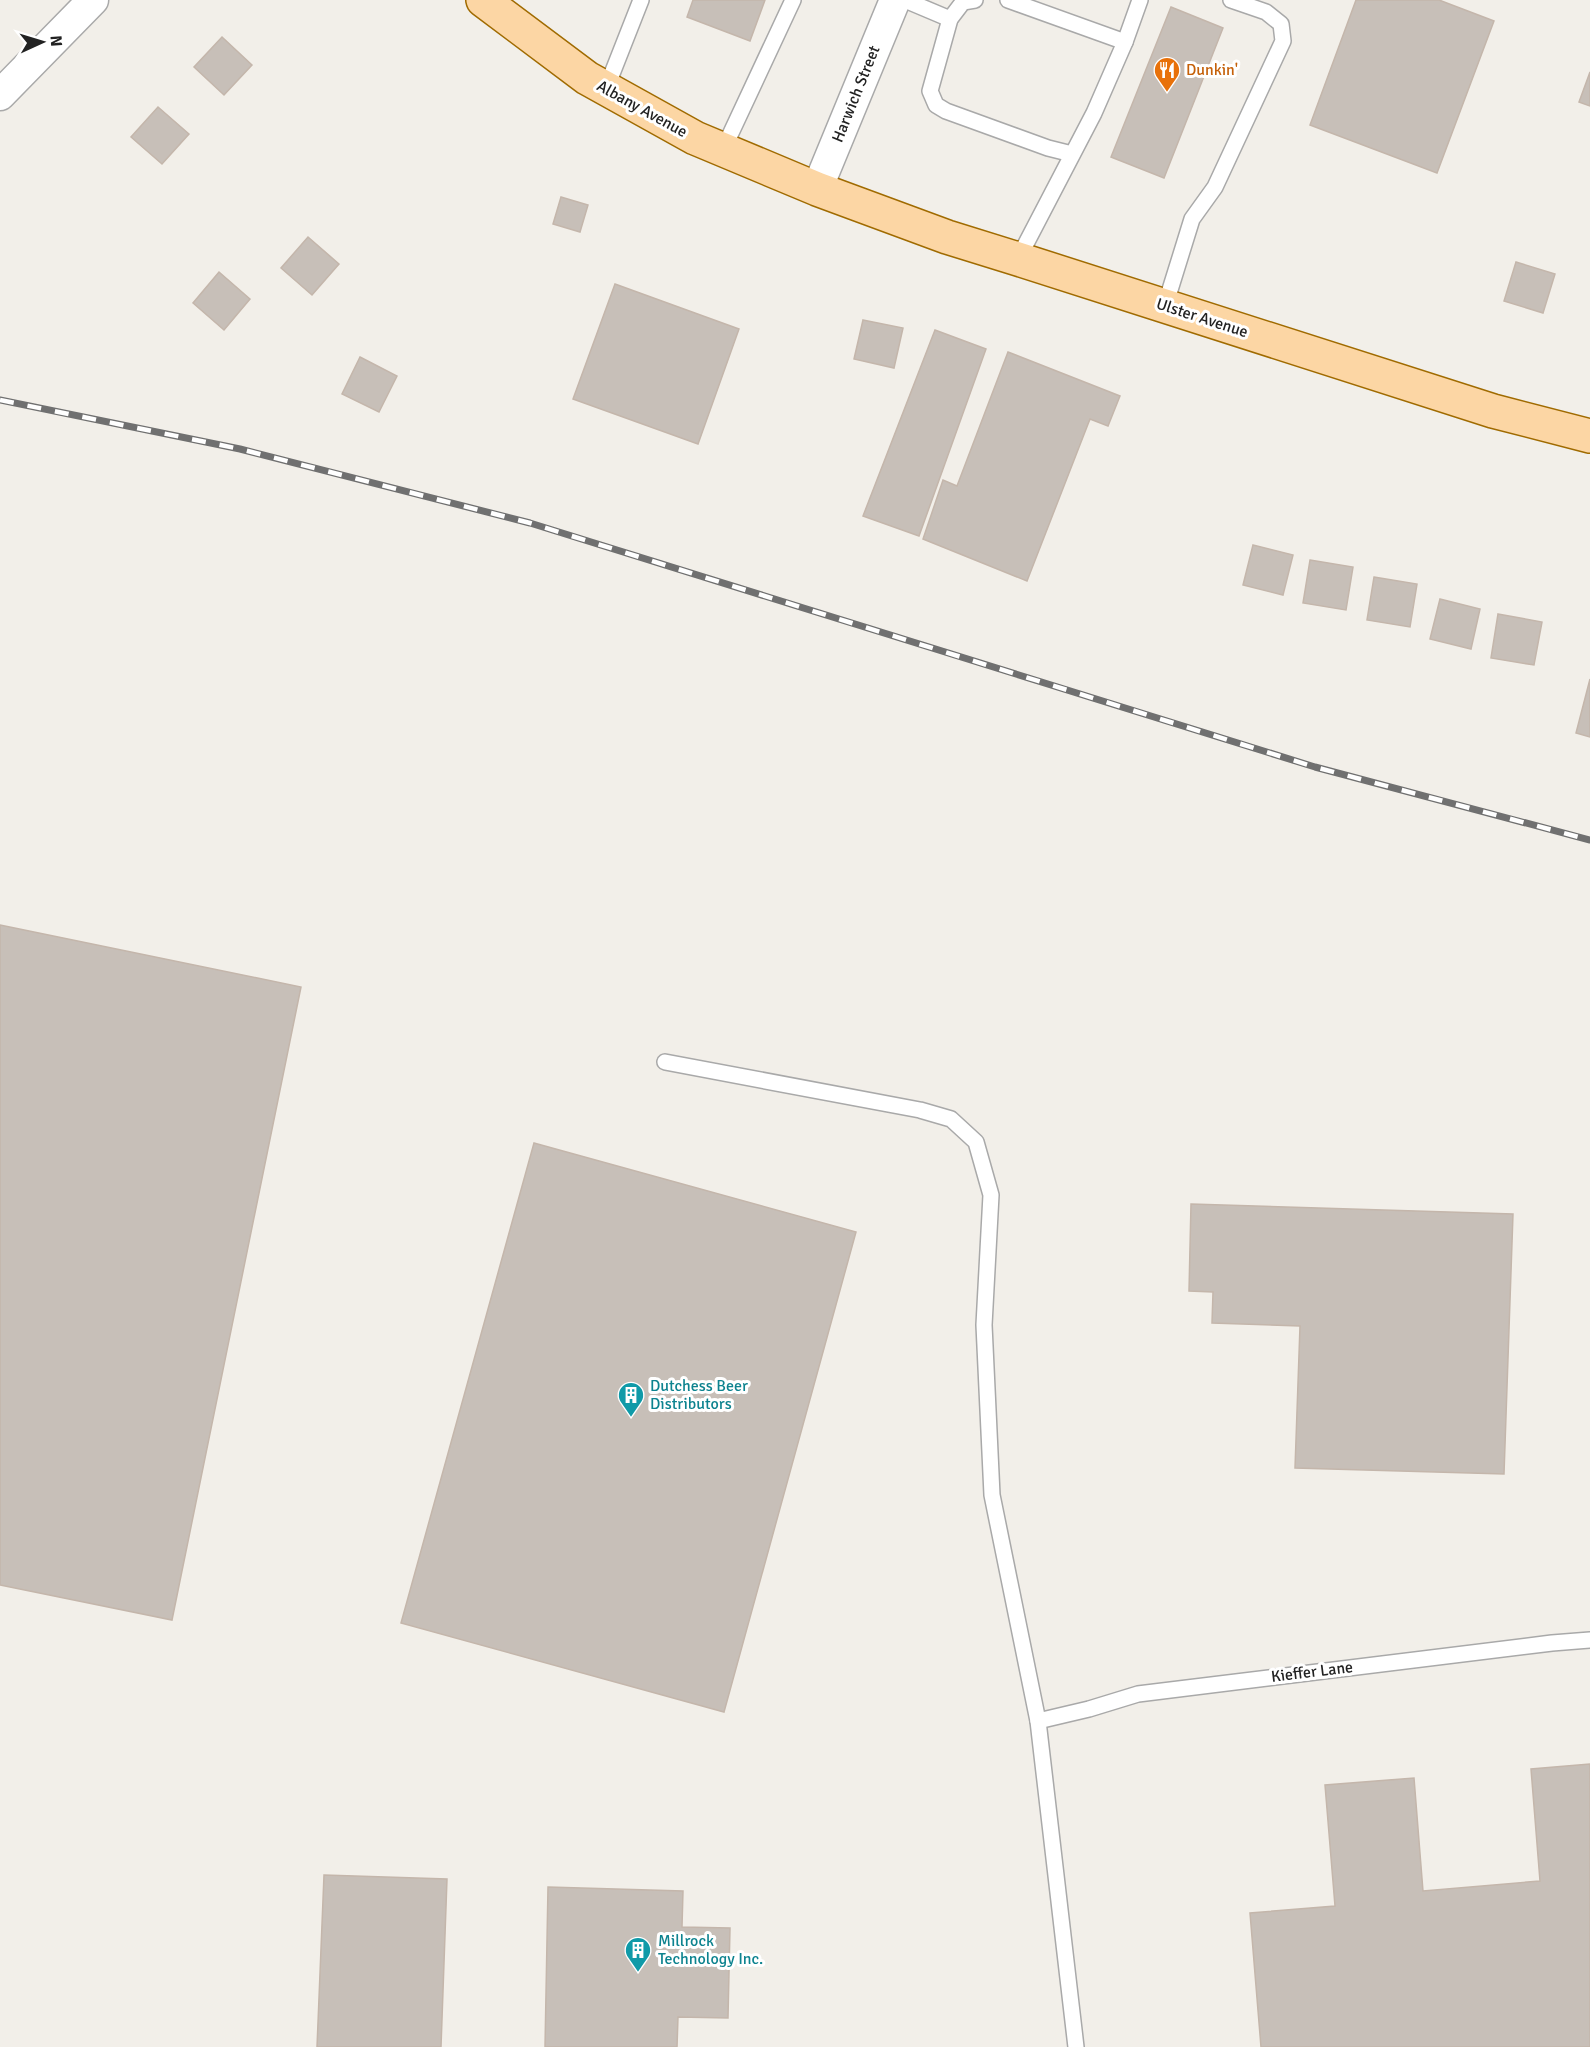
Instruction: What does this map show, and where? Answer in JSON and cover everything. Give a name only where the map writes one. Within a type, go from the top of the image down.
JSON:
[{"type":"main road","name":"Albany Avenue","points":[[483,0],[587,78],[606,89],[695,138],[817,189]]},
{"type":"main road","name":"Ulster Avenue","points":[[817,189],[947,237],[1018,260],[1493,411],[1590,436]]},
{"type":"street","points":[[0,95],[93,0]]},
{"type":"street","name":"Harwich Street","points":[[817,189],[895,0]]},
{"type":"lane","points":[[606,89],[641,0]]},
{"type":"lane","points":[[723,150],[793,0]]},
{"type":"lane","points":[[905,0],[950,19]]},
{"type":"lane","points":[[975,0],[963,2],[950,19],[930,91],[936,105],[946,111],[1048,148],[1072,154]]},
{"type":"lane","points":[[1008,0],[1125,42]]},
{"type":"lane","points":[[1018,260],[1094,113],[1125,42],[1140,0]]},
{"type":"lane","points":[[1165,306],[1192,219],[1215,187],[1284,41],[1281,24],[1266,12],[1231,0]]},
{"type":"lane","points":[[665,1062],[920,1110],[951,1119],[976,1142],[991,1195],[984,1325],[992,1495],[1038,1721],[1076,2047]]},
{"type":"lane","name":"Kieffer Lane","points":[[1038,1721],[1138,1694],[1552,1642],[1590,1640]]},
{"type":"building","points":[[693,0],[765,0],[750,41],[687,17]]},
{"type":"building","points":[[1356,0],[1439,0],[1494,21],[1437,173],[1310,125]]},
{"type":"building","name":"Dunkin'","points":[[1171,7],[1223,28],[1164,178],[1111,157]]},
{"type":"building","points":[[222,37],[252,65],[224,95],[194,67]]},
{"type":"building","points":[[1590,72],[1590,106],[1579,102]]},
{"type":"building","points":[[158,107],[189,134],[162,164],[131,137]]},
{"type":"building","points":[[561,197],[588,205],[580,232],[553,224]]},
{"type":"building","points":[[308,237],[339,264],[312,295],[281,268]]},
{"type":"building","points":[[1516,262],[1555,274],[1543,313],[1504,301]]},
{"type":"building","points":[[219,272],[250,299],[224,330],[193,303]]},
{"type":"building","points":[[615,284],[739,329],[698,444],[573,399]]},
{"type":"building","points":[[863,320],[903,328],[894,368],[854,359]]},
{"type":"building","points":[[935,330],[986,349],[919,536],[863,516]]},
{"type":"building","points":[[1008,352],[1120,396],[1108,426],[1090,419],[1027,581],[923,539],[943,480],[957,486]]},
{"type":"building","points":[[360,357],[397,376],[379,412],[342,394]]},
{"type":"building","points":[[1253,545],[1293,555],[1283,595],[1243,585]]},
{"type":"building","points":[[1310,560],[1353,567],[1346,610],[1303,603]]},
{"type":"building","points":[[1374,577],[1417,584],[1410,627],[1367,620]]},
{"type":"building","points":[[1440,599],[1480,609],[1471,649],[1430,639]]},
{"type":"building","points":[[1498,614],[1542,622],[1534,665],[1491,658]]},
{"type":"building","points":[[1590,679],[1590,737],[1576,733]]},
{"type":"building","points":[[0,925],[301,987],[172,1620],[0,1585]]},
{"type":"building","name":"Dutchess Beer Distributors","points":[[534,1143],[856,1232],[724,1712],[401,1623]]},
{"type":"building","points":[[1191,1204],[1513,1214],[1504,1474],[1295,1468],[1300,1326],[1212,1323],[1213,1292],[1189,1291]]},
{"type":"building","points":[[1590,1764],[1590,2047],[1261,2047],[1250,1913],[1335,1906],[1325,1785],[1414,1778],[1423,1891],[1540,1881],[1531,1769]]},
{"type":"building","points":[[324,1875],[447,1879],[441,2047],[317,2047]]},
{"type":"building","name":"Millrock Technology Inc.","points":[[548,1887],[683,1891],[682,1927],[730,1928],[728,2018],[678,2017],[677,2047],[545,2047]]},
{"type":"railway","points":[[0,400],[240,449],[530,523],[1315,767],[1590,840]]},
{"type":"place","name":"Dunkin'","points":[[1167,93]]},
{"type":"place","name":"Dutchess Beer Distributors","points":[[631,1418]]},
{"type":"place","name":"Millrock Technology Inc.","points":[[638,1973]]}]
